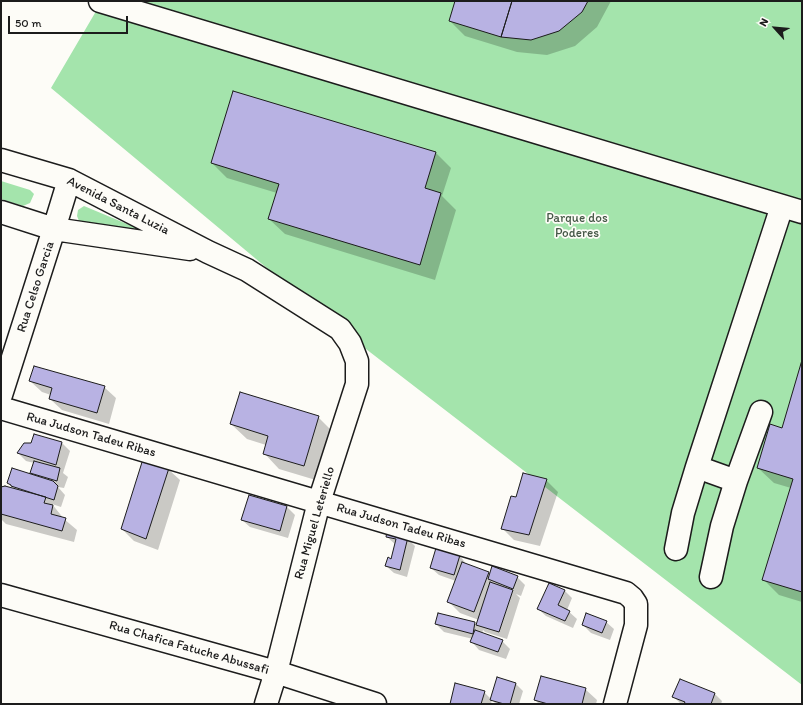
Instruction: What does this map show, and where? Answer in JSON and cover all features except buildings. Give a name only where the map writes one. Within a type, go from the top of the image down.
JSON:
[{"type":"street","points":[[100,1],[792,209],[697,467],[683,513],[676,548]]},
{"type":"street","name":"Avenida Santa Luzia","points":[[1,160],[69,180],[208,252],[247,270],[340,329],[350,343]]},
{"type":"street","name":"Rua Celso Garcia","points":[[1,395],[69,180]]},
{"type":"street","name":"Avenida Santa Luzia","points":[[1,212],[54,229],[208,252]]},
{"type":"street","name":"Rua Miguel Leteriello","points":[[266,704],[276,672],[319,502],[357,384],[357,361],[350,343]]},
{"type":"street","name":"Rua Judson Tadeu Ribas","points":[[1,408],[626,593],[636,604],[636,625],[615,704]]},
{"type":"street","points":[[711,577],[722,526],[736,481],[761,412]]},
{"type":"street","points":[[697,467],[736,481]]},
{"type":"street","name":"Rua Chafica Fatuche Abussafi","points":[[1,595],[276,672],[375,704]]},
{"type":"green space","name":"Parque dos Poderes","points":[[102,1],[802,1],[802,685],[340,329],[51,88]]},
{"type":"green space","points":[[1,181],[30,190],[34,194],[30,203],[23,206],[1,199]]},
{"type":"green space","points":[[84,206],[139,229],[199,250],[79,221],[77,216],[78,210]]}]
